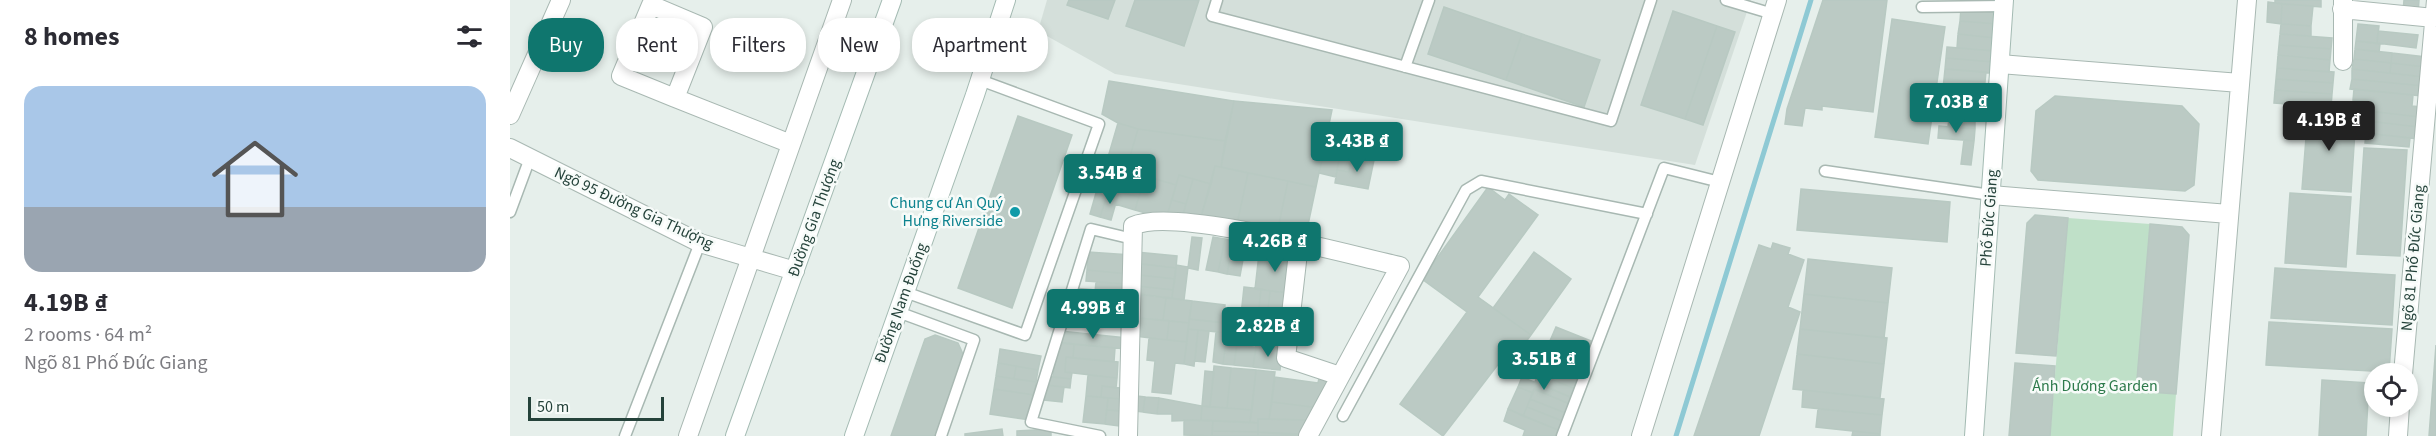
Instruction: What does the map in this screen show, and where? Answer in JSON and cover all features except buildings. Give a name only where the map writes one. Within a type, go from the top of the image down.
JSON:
[{"type":"street","points":[[510,115],[561,0]]},
{"type":"street","points":[[688,436],[842,0]]},
{"type":"street","name":"Đường Gia Thượng","points":[[735,436],[892,0]]},
{"type":"street","name":"Đường Nam Đuống","points":[[854,436],[980,81],[1006,0]]},
{"type":"street","points":[[2211,436],[2247,0]]},
{"type":"street","name":"Phố Đức Giang","points":[[1974,436],[2004,3]]},
{"type":"street","points":[[675,98],[704,27],[651,5],[621,76],[675,98],[791,144]]},
{"type":"street","points":[[2343,61],[2343,5],[2435,9]]},
{"type":"street","points":[[1641,436],[1775,7]]},
{"type":"street","name":"Ngõ 81 Phố Đức Giang","points":[[2404,363],[2435,9]]},
{"type":"street","points":[[2000,64],[2240,83]]},
{"type":"street","name":"Ngõ 95 Đường Gia Thượng","points":[[510,148],[700,243],[795,271]]},
{"type":"street","points":[[1991,195],[2229,214]]},
{"type":"street","points":[[1128,436],[1133,226],[1144,221],[1198,222],[1400,266],[1308,436]]},
{"type":"street","points":[[1299,244],[1286,358],[1340,376]]},
{"type":"street","points":[[2397,436],[2399,417]]},
{"type":"lane","points":[[1217,0],[1212,16],[1611,121],[1651,0]]},
{"type":"lane","points":[[1405,67],[1429,0]]},
{"type":"lane","points":[[1726,0],[1775,7]]},
{"type":"lane","points":[[1922,7],[2004,3]]},
{"type":"lane","points":[[905,292],[1025,335],[1099,123],[980,81]]},
{"type":"lane","points":[[510,212],[530,158]]},
{"type":"lane","points":[[1562,436],[1664,168],[1720,182]]},
{"type":"lane","points":[[1825,171],[1991,195]]},
{"type":"lane","points":[[1343,416],[1466,190],[1481,181],[1647,214]]},
{"type":"lane","points":[[1100,436],[1031,422],[1091,229],[1133,239]]},
{"type":"lane","points":[[625,436],[700,243]]},
{"type":"lane","points":[[898,312],[974,340],[941,436]]},
{"type":"shaded area","points":[[1047,0],[1751,0],[1695,165],[1115,74],[1048,37],[1048,18],[1042,18]]},
{"type":"green space","name":"Ánh Dương Garden","points":[[2068,218],[2150,224],[2136,391],[2176,394],[2173,436],[2050,436]]},
{"type":"waterway","points":[[1676,436],[1811,0]]},
{"type":"place","name":"Chung cư An Quý Hưng Riverside","points":[[1015,212]]}]
